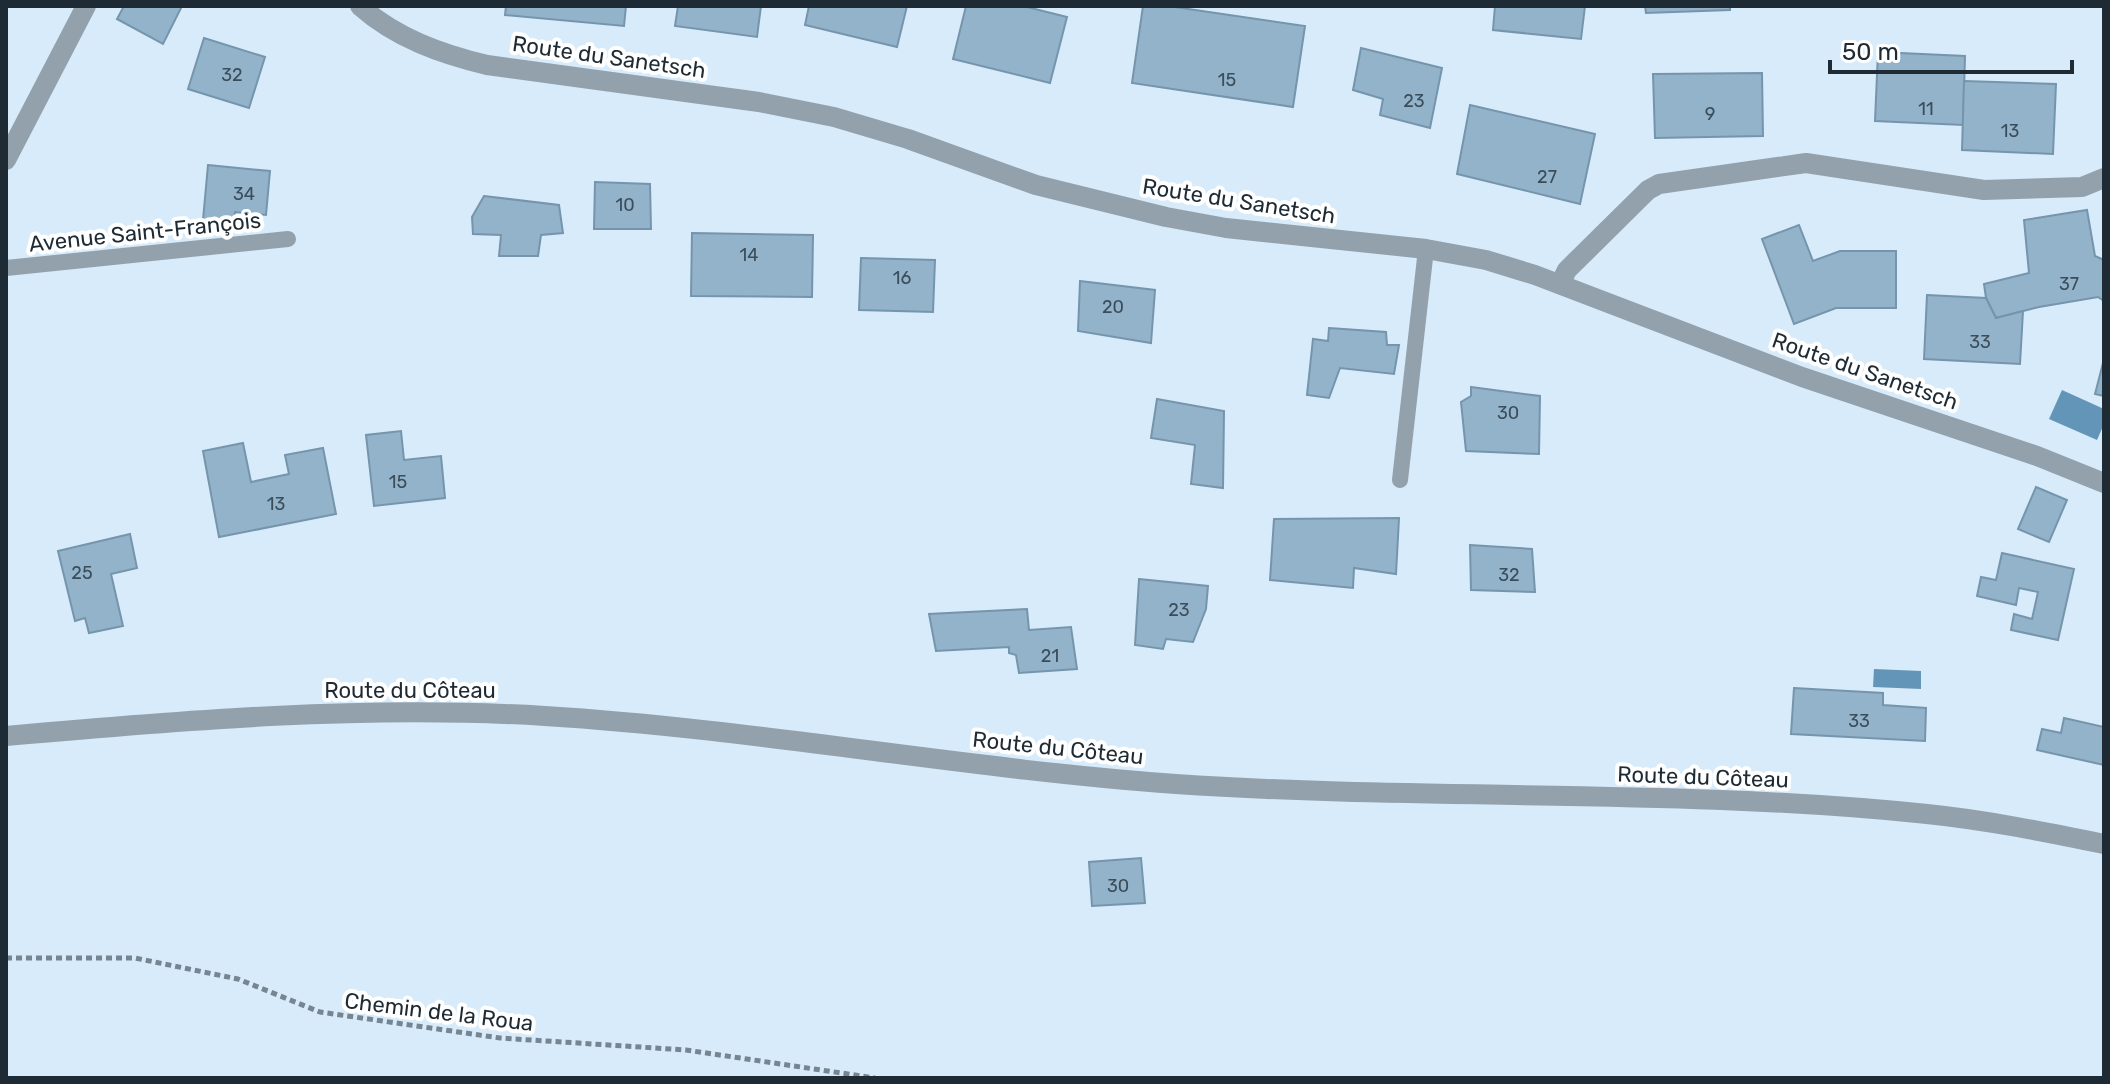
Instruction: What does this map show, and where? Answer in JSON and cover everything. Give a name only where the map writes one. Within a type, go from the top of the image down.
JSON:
[{"type":"street","points":[[6,160],[86,6]]},
{"type":"street","name":"Route du Sanetsch","points":[[360,6],[404,37],[445,55],[487,65],[759,102],[834,117],[908,139],[1036,185],[1166,217],[1293,237],[1426,249],[1486,260],[1560,284],[1802,377],[2037,456],[2104,483]]},
{"type":"street","points":[[1560,284],[1567,270],[1648,190],[1659,184],[1806,163],[1984,190],[2082,187],[2104,178]]},
{"type":"street","name":"Route du Côteau","points":[[6,736],[270,715],[379,713],[539,716],[686,727],[1173,784],[1391,794],[1794,804],[1931,814],[2104,844]]},
{"type":"lane","name":"Avenue Saint-François","points":[[6,268],[288,239]]},
{"type":"lane","points":[[1400,480],[1426,249]]},
{"type":"path","name":"Chemin de la Roua","points":[[6,958],[135,958],[238,979],[320,1012],[500,1038],[686,1050],[875,1078]]},
{"type":"water","points":[[2062,390],[2104,409],[2104,424],[2097,440],[2049,419]]},
{"type":"water","points":[[1874,669],[1921,671],[1921,689],[1873,687]]},
{"type":"building","points":[[124,6],[182,6],[163,44],[117,19]]},
{"type":"building","points":[[506,6],[626,6],[624,26],[505,15]]},
{"type":"building","points":[[678,6],[761,6],[757,37],[675,26]]},
{"type":"building","points":[[809,6],[907,6],[897,47],[805,25]]},
{"type":"building","points":[[966,6],[1023,6],[1067,17],[1050,83],[953,59]]},
{"type":"building","points":[[1143,6],[1168,6],[1305,26],[1293,107],[1132,83]]},
{"type":"building","points":[[1495,6],[1585,6],[1581,39],[1493,30]]},
{"type":"building","points":[[1645,6],[1730,6],[1730,10],[1646,13]]},
{"type":"building","points":[[204,38],[265,57],[249,108],[188,89]]},
{"type":"building","points":[[1361,48],[1442,68],[1430,128],[1380,115],[1383,99],[1353,90]]},
{"type":"building","points":[[1878,52],[1965,56],[1963,125],[1875,121]]},
{"type":"building","points":[[1762,73],[1763,136],[1655,138],[1653,74]]},
{"type":"building","points":[[1964,81],[2056,84],[2053,154],[1962,150]]},
{"type":"building","points":[[1470,105],[1595,134],[1580,204],[1457,174]]},
{"type":"building","points":[[208,165],[270,171],[266,215],[235,212],[234,224],[203,220]]},
{"type":"building","points":[[595,182],[650,184],[651,229],[594,229]]},
{"type":"building","points":[[484,196],[559,205],[563,233],[541,235],[538,256],[499,256],[501,235],[473,234],[472,217]]},
{"type":"building","points":[[2087,210],[2095,256],[2104,260],[2104,301],[2098,297],[1996,318],[1986,298],[1984,284],[2029,273],[2024,220]]},
{"type":"building","points":[[1799,225],[1813,261],[1840,251],[1896,251],[1896,308],[1836,308],[1794,324],[1762,239]]},
{"type":"building","points":[[692,233],[813,235],[812,297],[691,296]]},
{"type":"building","points":[[861,258],[935,260],[933,312],[859,310]]},
{"type":"building","points":[[1080,281],[1155,290],[1151,343],[1078,331]]},
{"type":"building","points":[[1927,295],[1986,298],[1996,318],[2023,311],[2020,364],[1924,359]]},
{"type":"building","points":[[1329,328],[1386,332],[1387,345],[1399,345],[1394,374],[1340,368],[1329,398],[1307,395],[1313,339],[1328,341]]},
{"type":"building","points":[[2104,359],[2104,396],[2095,394]]},
{"type":"building","points":[[1471,387],[1540,396],[1539,454],[1466,451],[1461,402],[1471,396]]},
{"type":"building","points":[[1157,399],[1224,411],[1223,488],[1191,484],[1195,445],[1151,438]]},
{"type":"building","points":[[401,431],[404,460],[441,456],[445,498],[374,506],[366,435]]},
{"type":"building","points":[[243,443],[251,482],[289,474],[285,455],[323,448],[336,514],[219,537],[203,451]]},
{"type":"building","points":[[2036,487],[2067,500],[2049,542],[2018,529]]},
{"type":"building","points":[[1399,518],[1396,574],[1354,568],[1353,588],[1270,580],[1274,519]]},
{"type":"building","points":[[130,534],[137,568],[111,574],[123,626],[89,633],[85,618],[75,621],[58,551]]},
{"type":"building","points":[[1470,545],[1532,549],[1535,592],[1471,590]]},
{"type":"building","points":[[2002,553],[2074,569],[2058,640],[2011,630],[2014,614],[2032,619],[2038,592],[2019,588],[2016,605],[1977,596],[1981,577],[1996,580]]},
{"type":"building","points":[[1139,579],[1208,586],[1206,609],[1193,642],[1166,639],[1163,649],[1135,645]]},
{"type":"building","points":[[1027,609],[1029,630],[1071,627],[1077,669],[1019,673],[1016,655],[1009,653],[1009,647],[936,651],[929,614]]},
{"type":"building","points":[[1794,688],[1883,693],[1883,705],[1926,708],[1925,741],[1791,734]]},
{"type":"building","points":[[2064,718],[2104,727],[2104,765],[2037,750],[2042,729],[2061,733]]},
{"type":"building","points":[[1141,858],[1145,903],[1092,906],[1089,862]]}]
